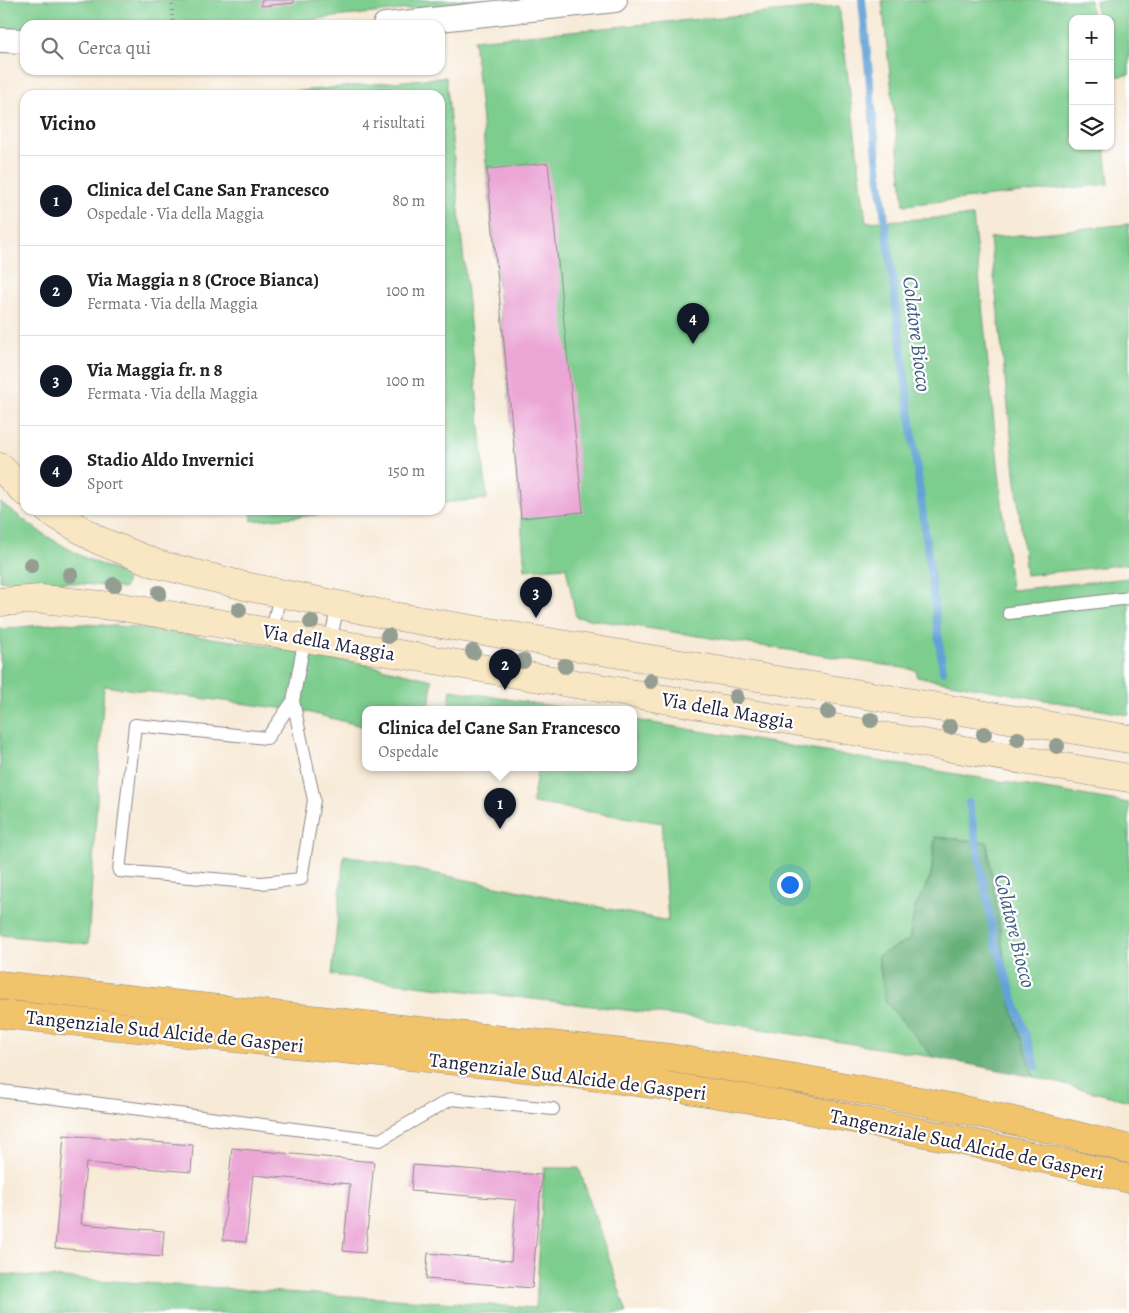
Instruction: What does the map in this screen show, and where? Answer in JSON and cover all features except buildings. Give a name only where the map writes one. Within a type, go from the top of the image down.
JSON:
[{"type":"highway","name":"Tangenziale Sud Alcide de Gasperi","points":[[0,984],[670,1058],[765,1072],[953,1107],[1129,1149]]},
{"type":"highway","name":"Tangenziale Sud Alcide de Gasperi","points":[[0,1014],[544,1070],[667,1086],[762,1101],[945,1137],[1129,1179]]},
{"type":"street","points":[[430,20],[602,1]]},
{"type":"street","points":[[0,40],[20,41]]},
{"type":"street","points":[[0,467],[20,487]]},
{"type":"street","name":"Via della Maggia","points":[[56,515],[98,540],[157,564],[249,587],[393,616],[1129,738]]},
{"type":"street","name":"Via della Maggia","points":[[0,602],[40,599],[122,607],[1129,778]]},
{"type":"lane","points":[[272,632],[280,593]]},
{"type":"lane","points":[[1009,613],[1129,598]]},
{"type":"lane","points":[[293,701],[314,800],[301,879],[261,884],[119,872],[135,725],[267,738],[293,701],[318,640],[338,605]]},
{"type":"lane","points":[[0,1091],[380,1140],[451,1099],[553,1110]]},
{"type":"path","points":[[172,0],[173,20]]},
{"type":"green space","points":[[0,0],[495,0],[306,20],[20,20],[20,36],[0,35]]},
{"type":"green space","points":[[882,0],[1090,0],[1092,15],[1069,15],[1069,150],[1105,150],[1109,184],[904,205]]},
{"type":"green space","points":[[1095,0],[1129,0],[1129,75],[1114,77],[1114,15],[1097,15]]},
{"type":"green space","points":[[839,6],[866,222],[973,216],[1011,590],[1129,578],[1129,715],[917,677],[916,670],[576,617],[566,567],[525,570],[474,40]]},
{"type":"green space","points":[[446,77],[487,499],[445,503],[445,90],[310,90]]},
{"type":"green space","points":[[1129,224],[1129,564],[1026,575],[990,238]]},
{"type":"green space","points":[[0,502],[43,534],[83,557],[128,576],[124,589],[62,582],[0,581]]},
{"type":"green space","points":[[251,515],[315,515],[252,521]]},
{"type":"green space","points":[[62,623],[134,627],[275,647],[360,663],[432,680],[429,706],[362,706],[362,726],[303,711],[104,686],[88,944],[0,935],[0,629]]},
{"type":"green space","points":[[451,690],[551,706],[449,706]]},
{"type":"green space","points":[[637,721],[1129,803],[1129,1101],[1034,1077],[1012,1010],[987,842],[935,837],[931,875],[915,908],[909,940],[885,1001],[933,1057],[701,1019],[332,975],[344,855],[668,921],[662,837],[663,823],[532,803],[537,771],[637,771]]},
{"type":"green space","points":[[935,837],[987,842],[1012,1010],[1034,1077],[933,1057],[885,1001],[878,956],[909,940],[915,908],[931,875]]},
{"type":"green space","points":[[544,1168],[579,1168],[627,1313],[0,1313],[0,1274],[536,1308]]},
{"type":"waterway","name":"Colatore Biocco","points":[[862,0],[877,158],[943,671]]},
{"type":"waterway","name":"Colatore Biocco","points":[[969,803],[995,942],[1036,1066]]},
{"type":"place","name":"Stadio Aldo Invernici","points":[[693,344]]},
{"type":"place","name":"Via Maggia fr. n 8","points":[[536,618]]},
{"type":"place","name":"Via Maggia n 8 (Croce Bianca)","points":[[505,690]]},
{"type":"place","name":"Clinica del Cane San Francesco","points":[[500,829]]}]
